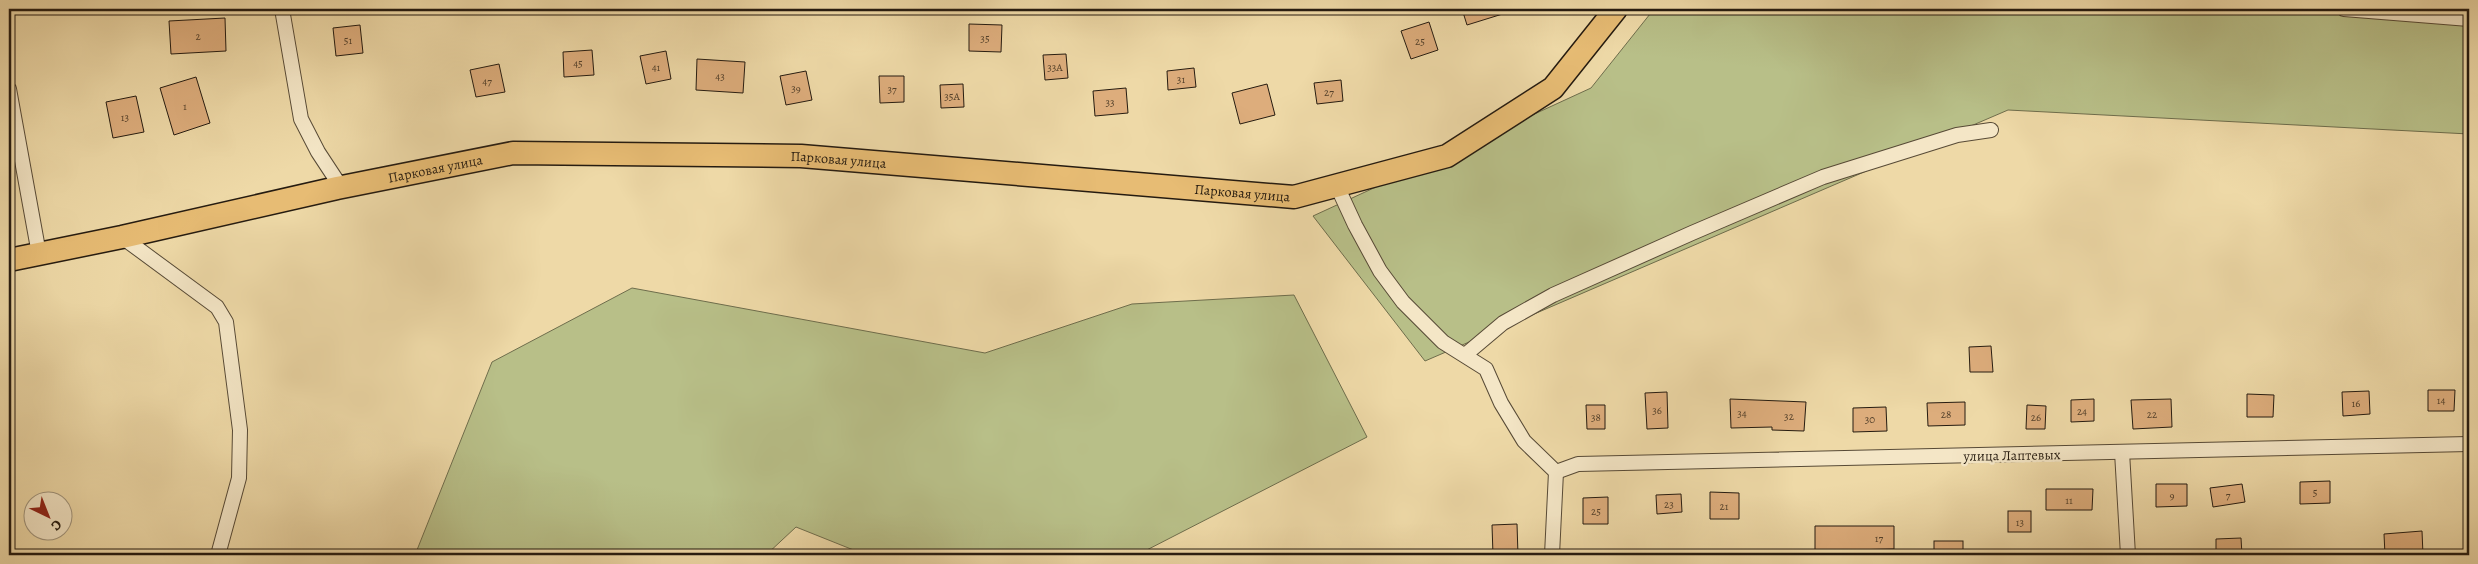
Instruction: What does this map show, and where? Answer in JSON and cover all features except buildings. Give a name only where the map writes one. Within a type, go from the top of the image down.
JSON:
[{"type":"main road","name":"Парковая улица","points":[[9,260],[122,237],[341,187],[513,152],[801,156],[1294,198],[1447,156],[1552,88],[1616,9]]},
{"type":"street","points":[[282,9],[301,119],[318,152],[341,187]]},
{"type":"street","points":[[2344,9],[2469,20]]},
{"type":"street","points":[[9,89],[39,254]]},
{"type":"street","points":[[1465,355],[1503,323],[1553,295],[1692,233],[1823,177],[1957,135],[1991,130]]},
{"type":"street","points":[[1337,186],[1380,272],[1403,302],[1443,342],[1486,369],[1501,403],[1524,441],[1556,472],[1552,555]]},
{"type":"street","points":[[122,237],[216,307],[226,322],[240,430],[239,478],[218,555]]},
{"type":"street","name":"улица Лаптевых","points":[[1556,472],[1578,464],[2469,444]]},
{"type":"street","points":[[2122,452],[2128,555]]},
{"type":"green space","points":[[1654,9],[2469,9],[2469,134],[2008,110],[1425,361],[1313,216],[1591,88]]},
{"type":"green space","points":[[632,288],[985,353],[1132,304],[1294,295],[1367,437],[1137,555],[866,555],[796,527],[766,555],[415,555],[492,362]]}]
